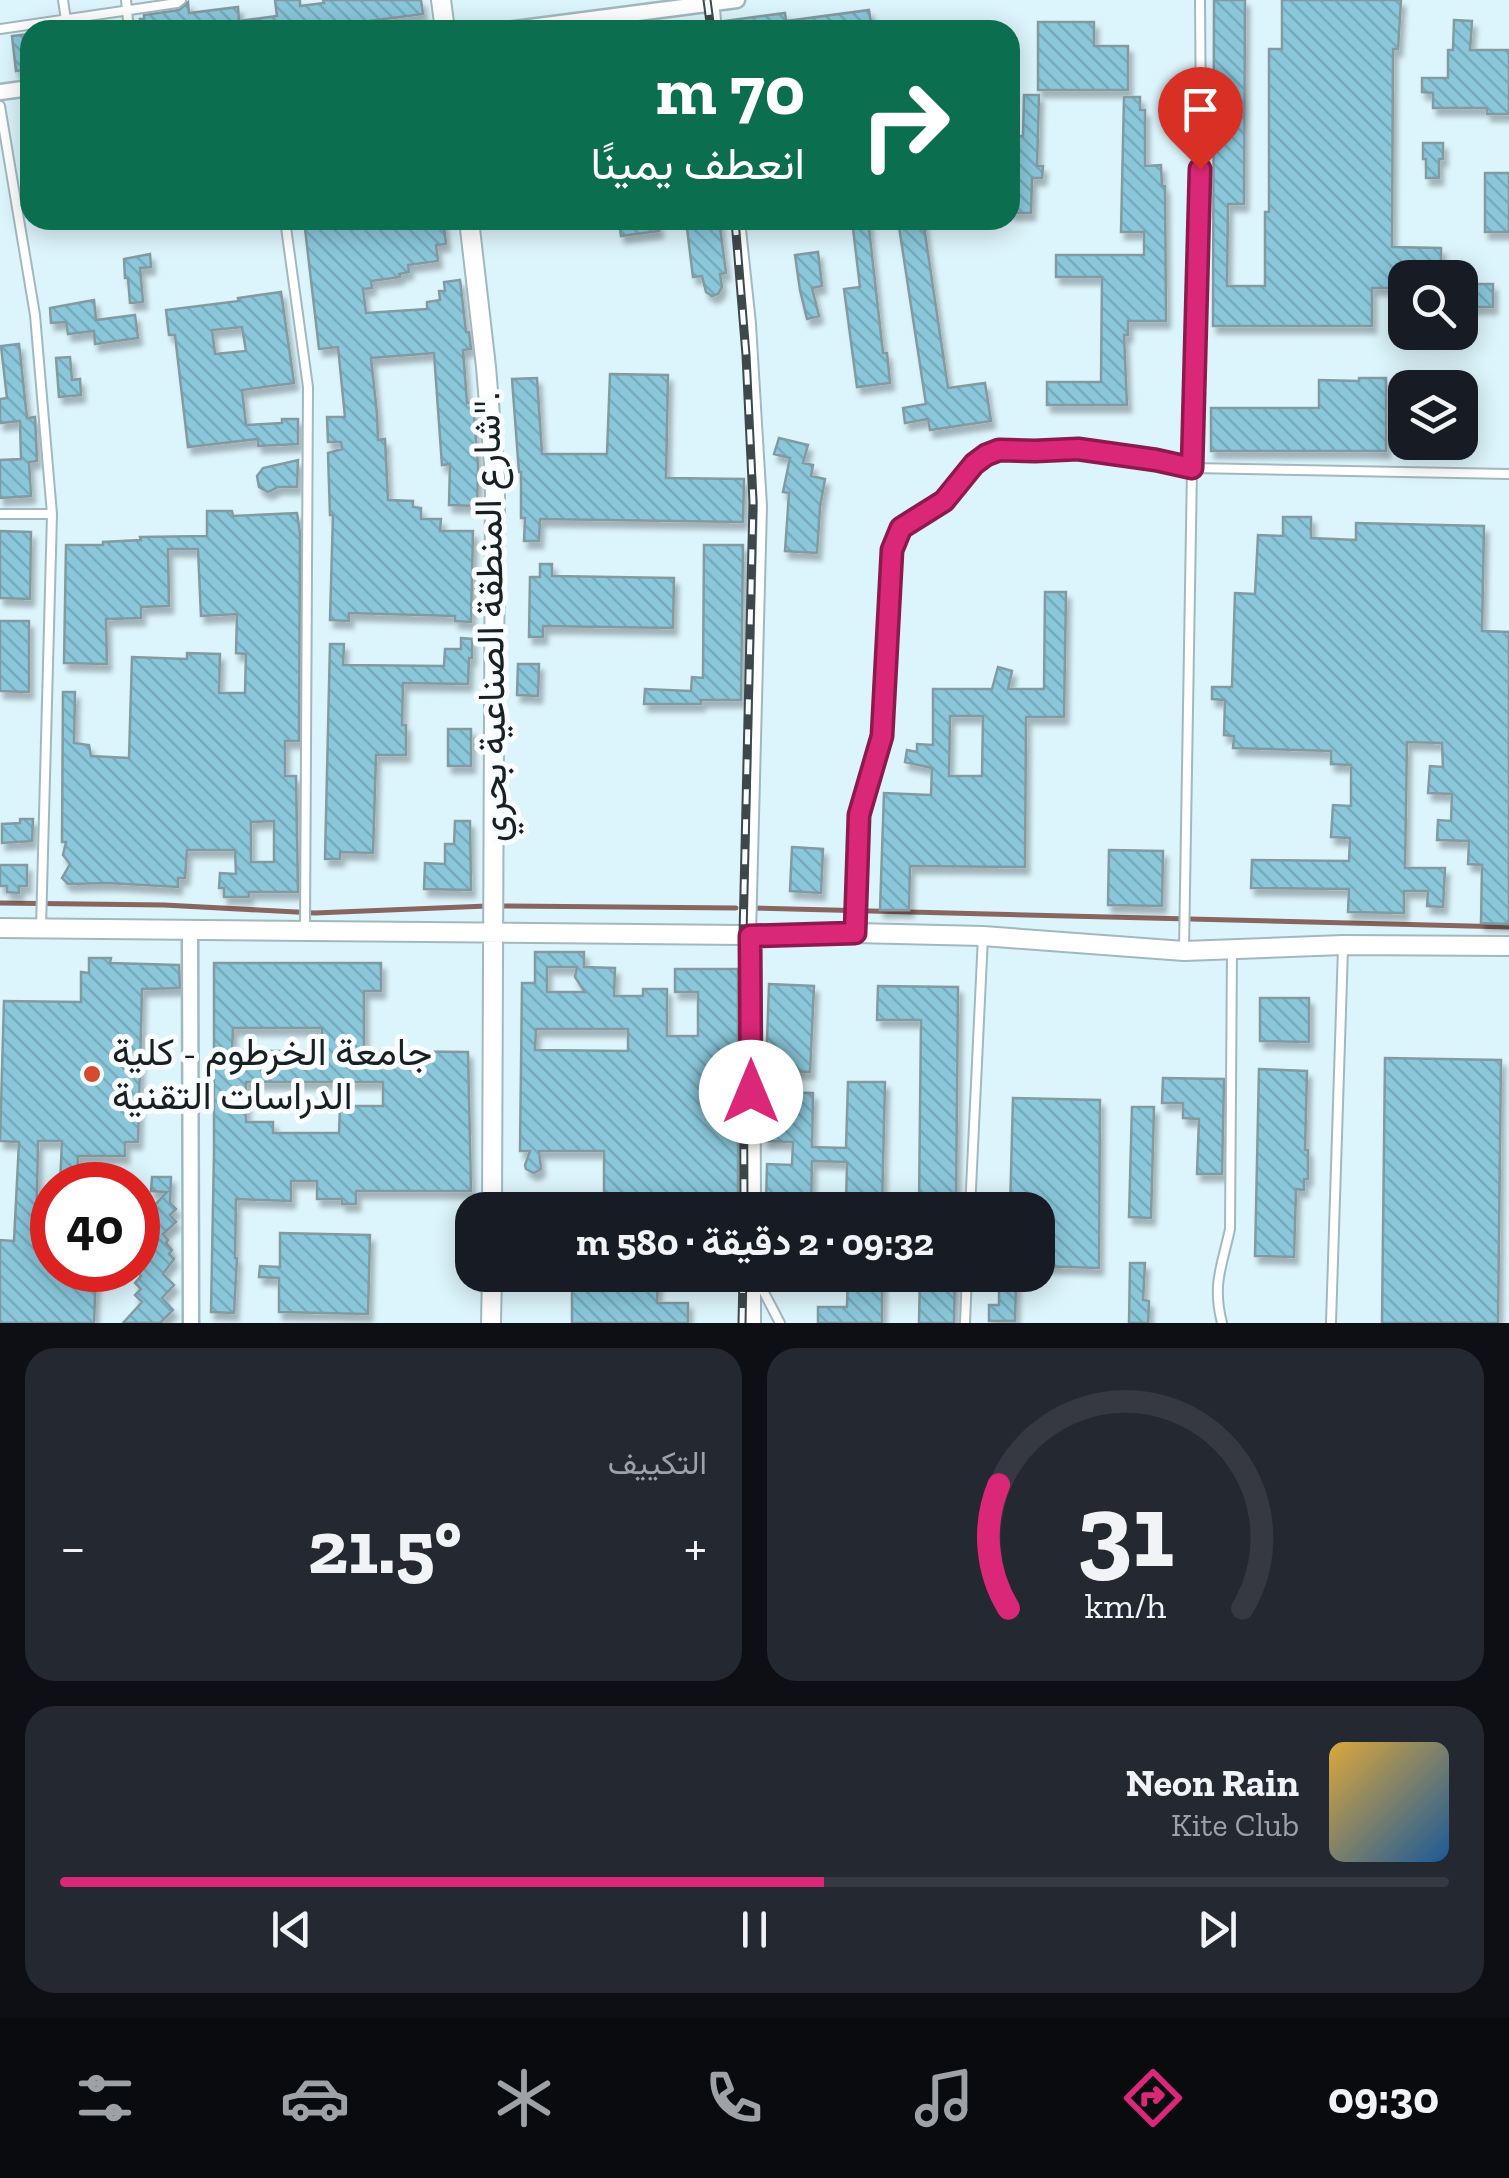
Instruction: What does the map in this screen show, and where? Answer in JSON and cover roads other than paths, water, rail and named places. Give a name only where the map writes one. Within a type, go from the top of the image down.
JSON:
[{"type":"street","points":[[581,20],[737,0]]},
{"type":"street","name":"شارع المنطقة الصناعية بحري\".","points":[[470,230],[495,477],[492,1192]]},
{"type":"street","points":[[0,928],[41,920],[190,931],[306,924],[492,934],[750,936],[855,925],[1184,951],[1343,945],[1509,946]]},
{"type":"street","points":[[190,931],[191,1323]]},
{"type":"street","points":[[750,936],[751,1192]]},
{"type":"street","points":[[492,1292],[492,1323]]},
{"type":"street","points":[[751,1323],[752,1292]]},
{"type":"lane","points":[[63,0],[66,20],[181,0]]},
{"type":"lane","points":[[126,0],[128,20]]},
{"type":"lane","points":[[1184,951],[1200,0]]},
{"type":"lane","points":[[0,106],[20,225]]},
{"type":"lane","points":[[21,230],[35,314],[52,514],[41,920]]},
{"type":"lane","points":[[286,230],[308,386],[306,924]]},
{"type":"lane","points":[[741,230],[752,324],[762,506],[750,936]]},
{"type":"lane","points":[[855,925],[859,815],[882,736],[892,550],[901,528],[944,501],[986,455],[999,450],[1078,449],[1192,468],[1509,474]]},
{"type":"lane","points":[[0,514],[52,514]]},
{"type":"lane","points":[[971,1192],[984,936]]},
{"type":"lane","points":[[1331,1323],[1343,945]]},
{"type":"lane","points":[[1222,1323],[1216,1300],[1218,1272],[1230,1228],[1232,948]]},
{"type":"lane","points":[[763,1292],[780,1323]]},
{"type":"lane","points":[[965,1323],[966,1292]]},
{"type":"waterway","points":[[0,903],[164,905],[315,913],[487,906]]},
{"type":"waterway","points":[[498,906],[736,908]]},
{"type":"waterway","points":[[752,908],[1509,927]]},
{"type":"railway","points":[[707,0],[710,20]]},
{"type":"railway","points":[[736,230],[753,502],[743,935],[744,1192]]},
{"type":"railway","points":[[742,1323],[743,1292]]},
{"type":"place","name":"جامعة الخرطوم - كلية الدراسات التقنية","points":[[92,1074]]}]
